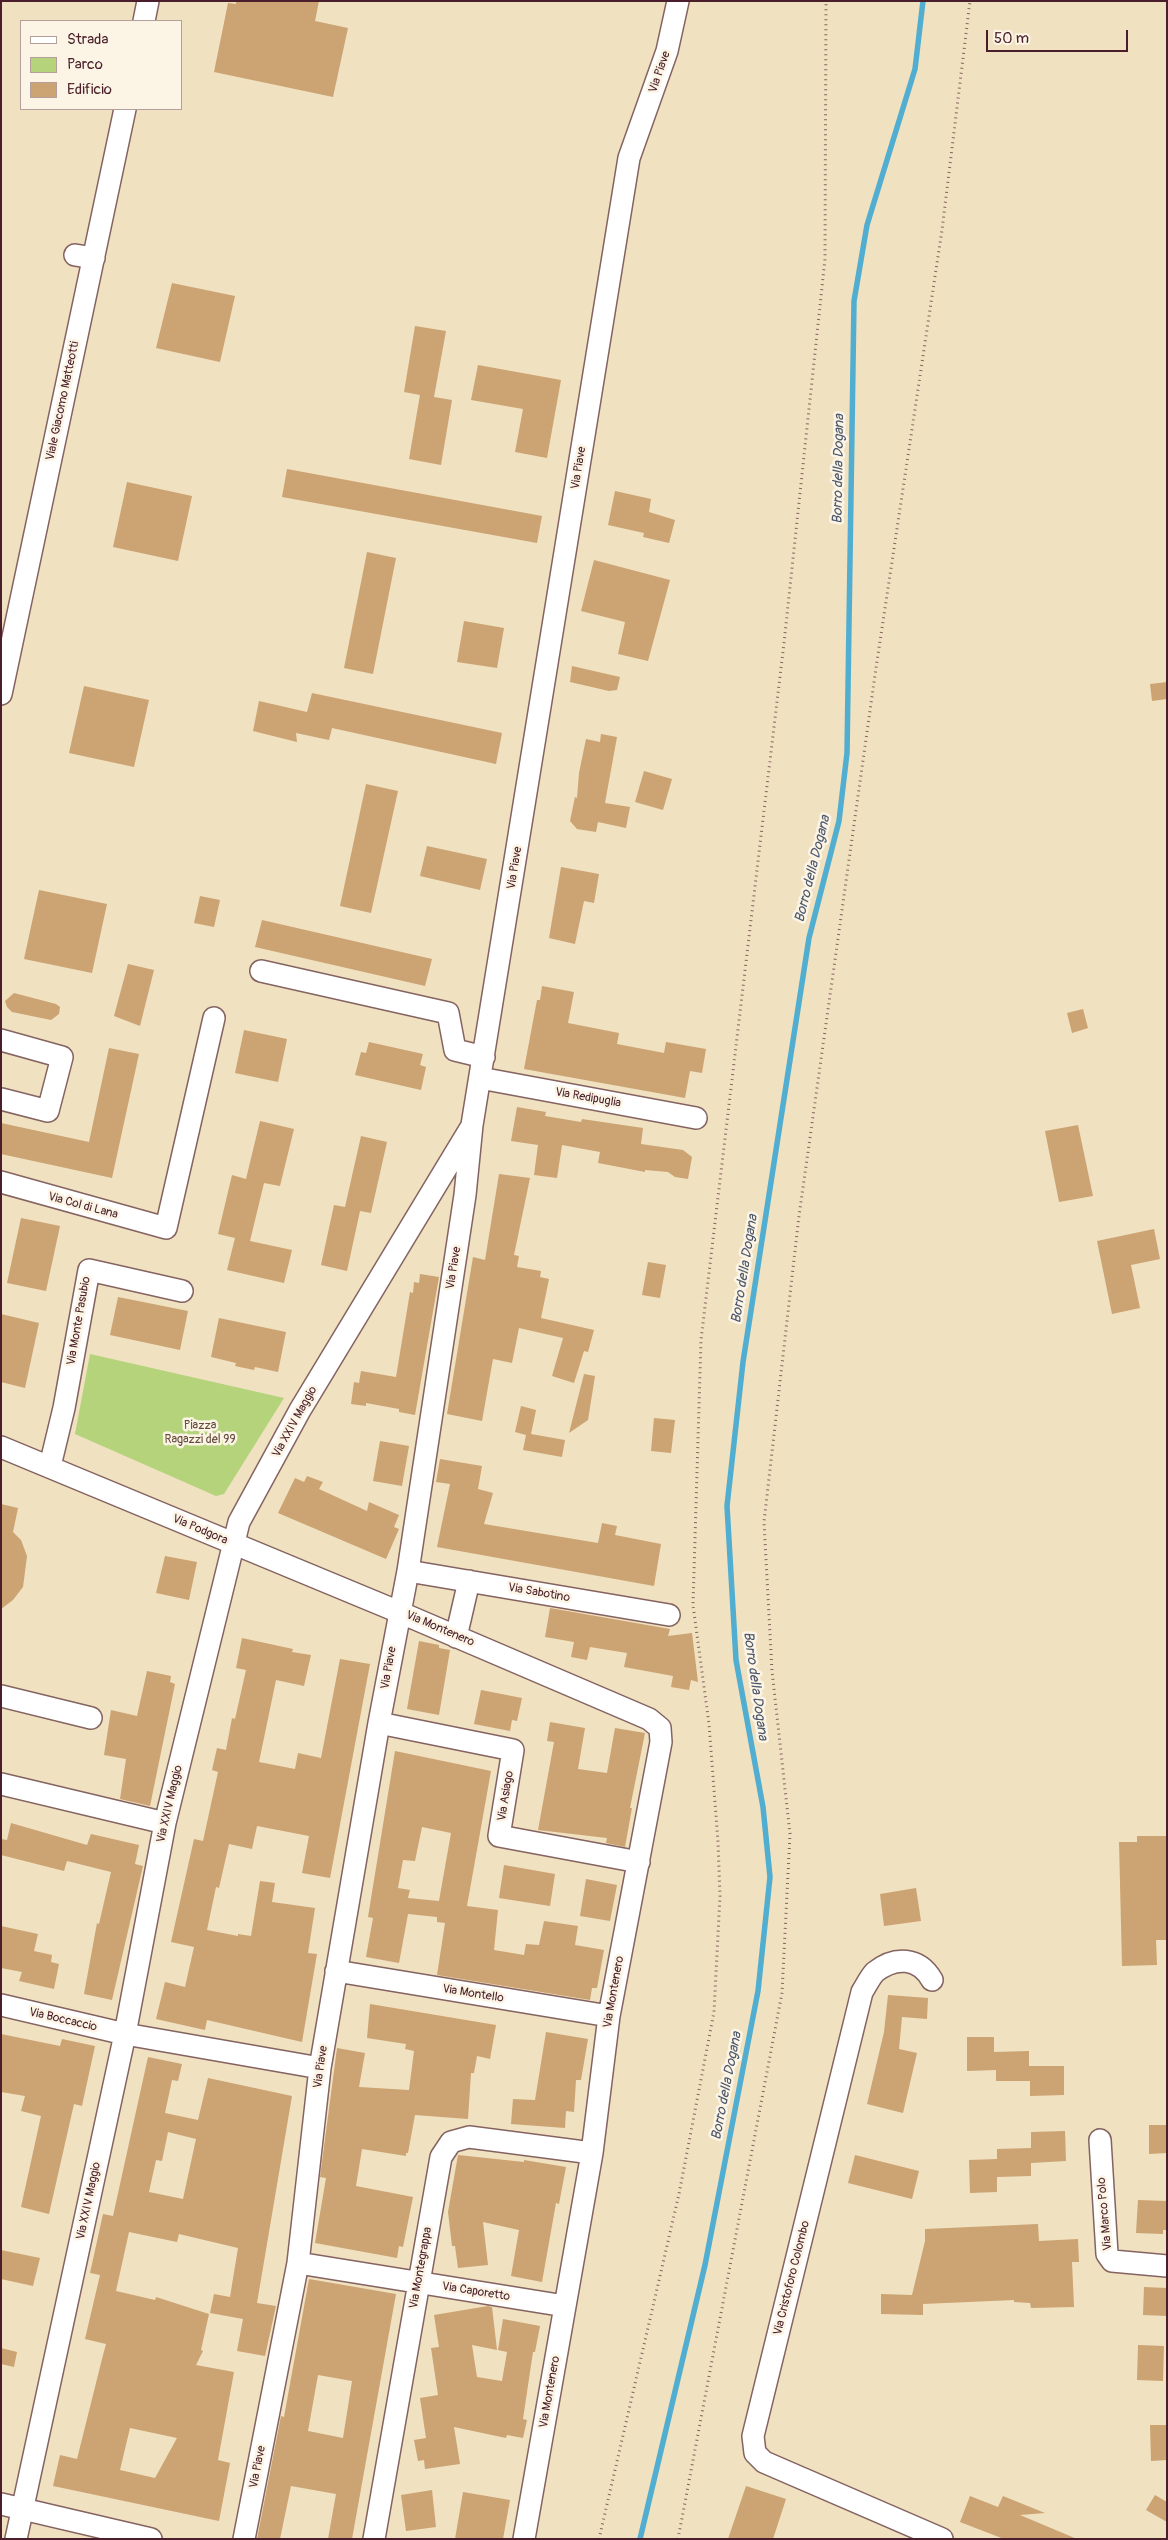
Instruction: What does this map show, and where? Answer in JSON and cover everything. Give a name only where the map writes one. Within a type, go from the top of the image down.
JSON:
[{"type":"street","points":[[144,20],[148,1]]},
{"type":"street","name":"Via Piave","points":[[244,2539],[298,2263],[320,2068],[379,1723],[408,1571],[465,1195],[472,1125],[629,158],[667,52],[678,1]]},
{"type":"street","name":"Viale Giacomo Matteotti","points":[[1,694],[84,256],[125,110]]},
{"type":"street","points":[[261,970],[448,1013],[454,1050],[484,1057]]},
{"type":"street","name":"Via Col di Lana","points":[[1,1182],[166,1228],[214,1018]]},
{"type":"street","points":[[1,1040],[62,1057],[48,1111],[1,1099]]},
{"type":"street","name":"Via Redipuglia","points":[[480,1078],[696,1118]]},
{"type":"street","name":"Via XXIV Maggio","points":[[16,2539],[125,2034],[164,1822],[240,1522],[300,1410],[472,1125]]},
{"type":"street","name":"Via Monte Pasubio","points":[[50,1466],[64,1408],[89,1270],[182,1291]]},
{"type":"street","name":"Via Podgora","points":[[1,1447],[399,1612]]},
{"type":"street","name":"Via Sabotino","points":[[408,1571],[669,1615]]},
{"type":"street","points":[[456,1636],[469,1581]]},
{"type":"street","name":"Via Montenero","points":[[399,1612],[649,1720],[660,1728],[662,1742],[609,2016],[592,2153],[524,2539]]},
{"type":"street","points":[[1,1696],[91,1718]]},
{"type":"street","name":"Via Asiago","points":[[379,1723],[513,1750],[499,1836],[639,1862]]},
{"type":"street","points":[[1,1784],[164,1822]]},
{"type":"street","name":"Via Cristoforo Colombo","points":[[932,1980],[927,1971],[910,1960],[894,1961],[874,1973],[862,1992],[753,2436],[755,2453],[764,2462],[935,2537]]},
{"type":"street","name":"Via Montello","points":[[336,1971],[609,2016]]},
{"type":"street","name":"Via Boccaccio","points":[[1,2005],[125,2034],[320,2068]]},
{"type":"street","name":"Via Montegrappa","points":[[374,2539],[441,2157],[451,2142],[469,2137],[592,2153]]},
{"type":"street","name":"Via Marco Polo","points":[[1100,2140],[1107,2254],[1112,2262],[1120,2264],[1167,2266]]},
{"type":"street","name":"Via Caporetto","points":[[298,2263],[418,2284],[566,2306]]},
{"type":"street","points":[[1,2504],[150,2539]]},
{"type":"path","points":[[599,2539],[679,2194],[714,2012],[720,1896],[718,1842],[709,1724],[693,1605],[701,1340],[782,663],[825,259],[826,1]]},
{"type":"path","points":[[678,2539],[782,1993],[790,1834],[772,1671],[764,1522],[799,1216],[876,668],[942,230],[970,1]]},
{"type":"green space","name":"Piazza Ragazzi del 99","points":[[90,1354],[284,1398],[224,1494],[216,1496],[75,1434]]},
{"type":"building","points":[[236,1],[319,1],[315,21],[348,28],[333,97],[214,72],[228,3],[236,4]]},
{"type":"building","points":[[172,283],[235,296],[220,362],[156,348]]},
{"type":"building","points":[[415,326],[446,331],[434,397],[452,400],[441,465],[409,459],[420,395],[404,392]]},
{"type":"building","points":[[478,365],[561,380],[547,458],[515,452],[523,409],[471,400]]},
{"type":"building","points":[[287,469],[542,516],[537,543],[282,497]]},
{"type":"building","points":[[127,482],[192,496],[178,561],[113,547]]},
{"type":"building","points":[[615,491],[651,499],[649,512],[675,520],[669,543],[643,537],[644,533],[608,525]]},
{"type":"building","points":[[367,552],[396,558],[373,674],[344,668]]},
{"type":"building","points":[[594,560],[670,580],[648,661],[618,654],[625,622],[581,611]]},
{"type":"building","points":[[464,621],[504,628],[497,668],[457,662]]},
{"type":"building","points":[[572,666],[620,677],[617,690],[609,691],[570,682]]},
{"type":"building","points":[[1167,682],[1167,699],[1152,701],[1150,684]]},
{"type":"building","points":[[84,686],[149,700],[134,767],[69,753]]},
{"type":"building","points":[[312,693],[502,733],[496,764],[332,728],[329,740],[296,733],[297,742],[253,731],[259,701],[307,712]]},
{"type":"building","points":[[601,734],[617,737],[605,803],[630,807],[626,828],[598,822],[596,832],[577,829],[570,821],[575,797],[577,798],[579,773],[586,739],[600,742]]},
{"type":"building","points":[[644,771],[672,779],[663,810],[635,802]]},
{"type":"building","points":[[366,784],[398,791],[371,913],[340,906]]},
{"type":"building","points":[[427,846],[487,859],[480,890],[420,876]]},
{"type":"building","points":[[561,867],[599,874],[594,903],[584,901],[575,944],[549,938]]},
{"type":"building","points":[[39,890],[107,904],[92,973],[24,959]]},
{"type":"building","points":[[200,896],[220,900],[214,927],[194,923]]},
{"type":"building","points":[[262,920],[432,959],[425,986],[255,947]]},
{"type":"building","points":[[128,964],[154,970],[140,1026],[114,1016]]},
{"type":"building","points":[[542,986],[574,992],[568,1023],[619,1033],[617,1044],[664,1053],[666,1042],[706,1049],[702,1073],[690,1071],[685,1098],[524,1069],[537,1000],[540,1000]]},
{"type":"building","points":[[14,993],[56,1004],[60,1007],[59,1014],[51,1020],[12,1012],[7,1007],[5,1001]]},
{"type":"building","points":[[1083,1009],[1088,1028],[1072,1033],[1067,1013]]},
{"type":"building","points":[[244,1030],[287,1039],[278,1082],[235,1073]]},
{"type":"building","points":[[369,1042],[423,1054],[420,1065],[426,1067],[421,1090],[355,1075],[361,1052],[366,1053]]},
{"type":"building","points":[[109,1048],[139,1054],[112,1178],[1,1154],[1,1123],[89,1142]]},
{"type":"building","points":[[517,1107],[546,1112],[545,1116],[581,1122],[582,1119],[643,1128],[641,1144],[683,1150],[692,1157],[688,1179],[675,1177],[668,1172],[645,1170],[645,1172],[598,1163],[600,1152],[562,1145],[557,1178],[534,1175],[538,1145],[511,1141]]},
{"type":"building","points":[[260,1121],[294,1129],[280,1186],[264,1183],[250,1241],[292,1250],[284,1283],[227,1270],[235,1238],[218,1234],[232,1175],[246,1179]]},
{"type":"building","points":[[1078,1125],[1093,1196],[1059,1202],[1045,1131]]},
{"type":"building","points":[[361,1136],[387,1142],[371,1213],[360,1211],[347,1271],[321,1265],[334,1205],[345,1207]]},
{"type":"building","points":[[499,1174],[530,1178],[514,1255],[519,1256],[517,1267],[541,1271],[540,1277],[549,1279],[541,1318],[594,1330],[588,1352],[584,1351],[574,1383],[552,1376],[563,1338],[519,1328],[512,1363],[493,1359],[482,1421],[447,1414],[473,1257],[485,1260]]},
{"type":"building","points":[[21,1218],[60,1226],[46,1291],[7,1283]]},
{"type":"building","points":[[1154,1229],[1160,1259],[1131,1265],[1140,1308],[1112,1314],[1097,1241]]},
{"type":"building","points":[[648,1262],[666,1265],[660,1298],[642,1295]]},
{"type":"building","points":[[420,1274],[439,1277],[415,1415],[399,1412],[399,1409],[366,1403],[366,1406],[351,1404],[354,1382],[359,1383],[361,1371],[396,1377],[410,1292],[413,1293],[414,1282],[419,1283]]},
{"type":"building","points":[[118,1297],[188,1311],[180,1350],[110,1335]]},
{"type":"building","points":[[1,1314],[39,1323],[25,1388],[1,1382]]},
{"type":"building","points":[[219,1318],[286,1332],[278,1372],[255,1367],[254,1370],[235,1366],[236,1363],[211,1357]]},
{"type":"building","points":[[584,1374],[595,1376],[588,1420],[569,1433]]},
{"type":"building","points":[[521,1406],[536,1410],[531,1434],[565,1440],[562,1457],[523,1450],[526,1435],[515,1432]]},
{"type":"building","points":[[654,1418],[675,1420],[671,1453],[651,1451]]},
{"type":"building","points":[[380,1441],[409,1446],[402,1486],[373,1481]]},
{"type":"building","points":[[440,1459],[482,1466],[478,1489],[493,1493],[484,1524],[598,1543],[602,1523],[617,1526],[615,1535],[661,1544],[654,1586],[437,1547],[450,1484],[436,1482]]},
{"type":"building","points":[[307,1476],[323,1482],[319,1489],[367,1511],[369,1502],[399,1515],[394,1527],[399,1529],[386,1559],[278,1513],[295,1478],[304,1482]]},
{"type":"building","points":[[1,1504],[18,1508],[13,1532],[21,1540],[27,1556],[23,1587],[13,1600],[1,1609]]},
{"type":"building","points":[[165,1556],[197,1562],[189,1600],[156,1593]]},
{"type":"building","points":[[550,1608],[670,1629],[668,1636],[692,1633],[698,1682],[691,1680],[689,1690],[671,1687],[673,1676],[624,1667],[627,1653],[590,1647],[587,1660],[571,1657],[574,1642],[545,1637]]},
{"type":"building","points":[[242,1638],[293,1649],[292,1652],[311,1655],[304,1686],[276,1680],[259,1762],[295,1769],[298,1753],[321,1758],[340,1659],[370,1664],[330,1878],[302,1873],[309,1836],[257,1826],[252,1849],[229,1844],[219,1888],[216,1887],[207,1930],[238,1936],[238,1934],[251,1936],[260,1881],[275,1883],[272,1902],[315,1908],[308,1953],[317,1954],[302,2042],[207,2020],[205,2030],[156,2019],[165,1982],[185,1987],[194,1947],[171,1942],[194,1839],[203,1841],[218,1772],[212,1770],[217,1748],[226,1750],[232,1718],[235,1719],[246,1670],[236,1668]]},
{"type":"building","points":[[419,1641],[439,1645],[439,1648],[450,1650],[439,1715],[407,1709]]},
{"type":"building","points":[[147,1671],[171,1676],[170,1682],[175,1684],[150,1806],[120,1799],[126,1759],[104,1755],[111,1710],[137,1716]]},
{"type":"building","points":[[481,1690],[522,1698],[517,1721],[512,1720],[510,1731],[474,1724]]},
{"type":"building","points":[[550,1722],[585,1728],[578,1769],[607,1773],[615,1728],[645,1733],[630,1808],[632,1808],[625,1847],[606,1843],[607,1838],[538,1830],[554,1742],[547,1741]]},
{"type":"building","points":[[395,1751],[491,1771],[467,1906],[498,1910],[494,1950],[524,1955],[526,1944],[539,1945],[544,1921],[578,1926],[575,1945],[604,1950],[597,1988],[592,1988],[590,2000],[437,1975],[445,1923],[437,1922],[437,1917],[408,1914],[399,1963],[366,1957],[373,1918],[368,1917]],"holes":[[[422,1827],[451,1833],[439,1901],[408,1898],[410,1890],[398,1888],[403,1860],[415,1861]]]},
{"type":"building","points":[[11,1823],[87,1845],[91,1834],[139,1845],[135,1864],[143,1866],[112,2000],[84,1994],[97,1923],[99,1924],[111,1872],[67,1861],[64,1871],[1,1855],[1,1839],[7,1840]]},
{"type":"building","points":[[1137,1836],[1167,1836],[1167,1940],[1156,1940],[1157,1965],[1122,1966],[1119,1842],[1137,1842]]},
{"type":"building","points":[[504,1865],[555,1874],[550,1906],[499,1898]]},
{"type":"building","points":[[586,1879],[617,1885],[610,1921],[580,1916]]},
{"type":"building","points":[[916,1888],[921,1921],[884,1926],[880,1894]]},
{"type":"building","points":[[1,1926],[38,1934],[34,1951],[52,1955],[51,1962],[59,1964],[54,1989],[19,1981],[22,1972],[1,1968]]},
{"type":"building","points":[[888,1995],[928,1998],[927,2019],[902,2017],[899,2049],[917,2053],[903,2113],[867,2104],[884,2032]]},
{"type":"building","points":[[370,2004],[496,2025],[490,2059],[477,2056],[474,2073],[471,2073],[468,2119],[415,2115],[406,2156],[362,2149],[356,2186],[413,2197],[403,2247],[399,2246],[397,2258],[315,2243],[326,2178],[320,2177],[337,2048],[365,2053],[359,2087],[409,2090],[414,2051],[405,2049],[406,2044],[367,2038]]},
{"type":"building","points":[[546,2032],[588,2039],[581,2080],[576,2080],[574,2112],[566,2111],[565,2128],[511,2124],[513,2099],[535,2100]]},
{"type":"building","points":[[1,2034],[60,2046],[62,2039],[95,2046],[82,2106],[74,2104],[49,2214],[21,2207],[41,2116],[21,2111],[25,2096],[1,2092]]},
{"type":"building","points":[[967,2037],[994,2037],[994,2052],[1029,2051],[1029,2066],[1064,2066],[1064,2095],[1030,2096],[1030,2081],[996,2081],[996,2070],[967,2071]]},
{"type":"building","points":[[148,2057],[182,2064],[178,2081],[172,2080],[165,2113],[198,2120],[208,2078],[292,2096],[257,2303],[276,2306],[265,2356],[237,2351],[243,2319],[210,2313],[214,2294],[230,2297],[238,2248],[179,2234],[177,2242],[129,2232],[116,2291],[155,2300],[156,2297],[209,2314],[201,2350],[203,2351],[196,2365],[234,2372],[218,2460],[230,2463],[219,2521],[53,2486],[60,2455],[77,2459],[106,2344],[85,2339],[100,2275],[90,2273],[103,2214],[113,2216]],"holes":[[[168,2132],[196,2139],[183,2199],[149,2192],[156,2160],[162,2161]],[[130,2428],[177,2438],[155,2478],[120,2470]]]},
{"type":"building","points":[[1149,2125],[1167,2125],[1167,2153],[1149,2154]]},
{"type":"building","points":[[1065,2131],[1066,2161],[1031,2163],[1031,2176],[997,2177],[997,2192],[970,2193],[969,2160],[997,2159],[997,2149],[1031,2148],[1031,2132]]},
{"type":"building","points":[[458,2155],[524,2162],[524,2160],[566,2167],[559,2204],[556,2203],[542,2282],[511,2276],[519,2230],[483,2222],[488,2265],[458,2268],[455,2246],[452,2246],[448,2212]]},
{"type":"building","points":[[855,2155],[919,2171],[912,2199],[848,2183]]},
{"type":"building","points":[[1138,2200],[1167,2201],[1167,2230],[1163,2230],[1163,2234],[1136,2233]]},
{"type":"building","points":[[1038,2224],[1039,2241],[1078,2239],[1079,2262],[1072,2262],[1074,2307],[1031,2308],[1030,2303],[1014,2302],[1014,2300],[923,2304],[923,2315],[881,2314],[881,2294],[912,2295],[925,2241],[925,2229]]},
{"type":"building","points":[[1,2250],[40,2258],[33,2286],[1,2279]]},
{"type":"building","points":[[309,2279],[396,2294],[352,2539],[328,2539],[336,2494],[291,2486],[280,2539],[257,2539],[281,2416],[284,2417]],"holes":[[[318,2375],[352,2381],[343,2438],[308,2431]]]},
{"type":"building","points":[[1144,2287],[1167,2288],[1167,2316],[1143,2315]]},
{"type":"building","points":[[488,2306],[492,2307],[497,2350],[472,2345],[477,2377],[502,2381],[507,2352],[498,2350],[503,2319],[540,2326],[535,2352],[533,2352],[523,2419],[527,2420],[523,2438],[507,2435],[506,2438],[454,2427],[460,2464],[425,2469],[424,2460],[418,2461],[414,2440],[426,2438],[420,2398],[438,2395],[431,2348],[439,2347],[434,2315]]},
{"type":"building","points":[[1138,2345],[1164,2346],[1163,2381],[1137,2380]]},
{"type":"building","points":[[1,2348],[17,2352],[14,2367],[1,2364]]},
{"type":"building","points":[[1150,2425],[1167,2425],[1167,2460],[1151,2461]]},
{"type":"building","points":[[746,2486],[786,2499],[773,2539],[728,2539]]},
{"type":"building","points":[[432,2490],[436,2527],[406,2531],[401,2495]]},
{"type":"building","points":[[463,2492],[510,2500],[503,2539],[455,2539]]},
{"type":"building","points":[[1155,2495],[1167,2502],[1167,2522],[1146,2510]]},
{"type":"building","points":[[970,2496],[998,2507],[1003,2496],[1045,2513],[1020,2515],[1077,2539],[1004,2539],[960,2522]]},
{"type":"waterway","name":"Borro della Dogana","points":[[640,2539],[705,2265],[758,1991],[770,1877],[763,1807],[736,1660],[727,1506],[743,1362],[809,938],[839,821],[847,753],[854,301],[867,225],[915,69],[923,1]]}]
